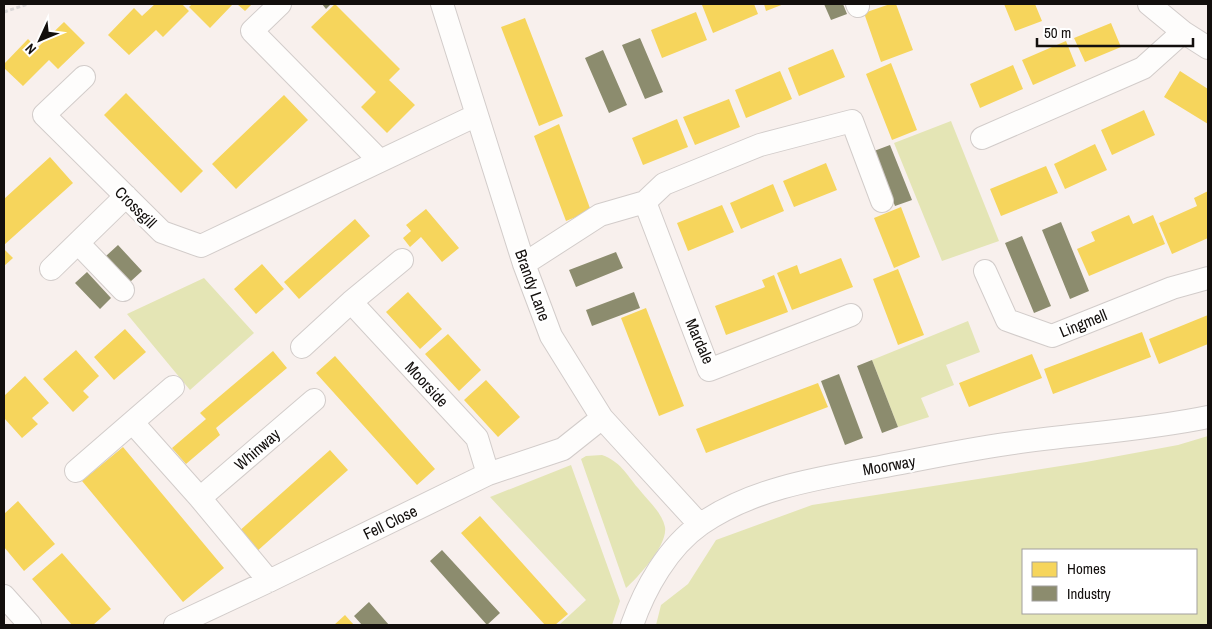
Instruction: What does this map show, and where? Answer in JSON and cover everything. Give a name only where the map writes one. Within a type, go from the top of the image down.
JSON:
[{"type":"street","points":[[280,4],[252,30],[380,161]]},
{"type":"street","name":"Brandy Lane","points":[[442,4],[524,264],[551,336],[602,418],[700,525]]},
{"type":"street","points":[[1149,4],[1183,32],[1208,48]]},
{"type":"street","points":[[982,138],[1143,68],[1183,32]]},
{"type":"street","name":"Crossgill","points":[[84,77],[44,114],[162,232],[201,246],[477,115]]},
{"type":"street","points":[[524,264],[600,216],[645,202],[664,184],[760,145],[852,121],[882,201]]},
{"type":"street","points":[[51,270],[126,196]]},
{"type":"street","name":"Mardale","points":[[645,202],[709,370],[852,315]]},
{"type":"street","points":[[78,243],[123,290]]},
{"type":"street","points":[[302,347],[351,302],[402,260]]},
{"type":"street","name":"Lingmell","points":[[985,271],[1008,320],[1052,336],[1172,288],[1208,278]]},
{"type":"street","name":"Moorside","points":[[351,302],[477,438],[488,474]]},
{"type":"street","points":[[76,470],[173,387]]},
{"type":"street","name":"Whinway","points":[[200,498],[314,400]]},
{"type":"street","name":"Moorway","points":[[632,625],[640,602],[672,551],[700,525],[755,496],[849,472],[1006,444],[1175,424],[1208,417]]},
{"type":"street","name":"Fell Close","points":[[175,625],[488,474],[563,449],[602,418]]},
{"type":"street","points":[[133,423],[200,498],[269,581]]},
{"type":"street","points":[[4,596],[30,625]]},
{"type":"path","points":[[4,12],[28,4]]},
{"type":"green space","points":[[951,121],[999,241],[942,261],[894,143]]},
{"type":"green space","points":[[204,278],[254,333],[190,390],[127,314]]},
{"type":"green space","points":[[968,321],[980,352],[946,365],[954,385],[921,398],[929,417],[898,427],[872,360]]},
{"type":"green space","points":[[1208,436],[1208,625],[656,625],[661,605],[688,584],[716,540],[812,505],[1086,462],[1178,445]]},
{"type":"green space","points":[[602,455],[614,461],[623,469],[658,511],[665,527],[662,543],[657,551],[644,569],[626,588],[581,459],[586,456]]},
{"type":"green space","points":[[571,465],[620,601],[612,625],[559,625],[586,600],[490,497]]},
{"type":"building: Homes","points":[[155,4],[182,4],[189,11],[163,37],[156,30],[129,55],[108,35],[134,8],[142,16]]},
{"type":"building: Homes","points":[[192,4],[233,4],[210,28],[189,7]]},
{"type":"building: Homes","points":[[237,4],[252,4],[245,11]]},
{"type":"building: Homes","points":[[335,4],[400,69],[389,80],[415,105],[387,133],[361,107],[376,92],[311,27]]},
{"type":"building: Homes","points":[[703,4],[754,4],[758,14],[713,33]]},
{"type":"building: Homes","points":[[764,4],[784,4],[766,11]]},
{"type":"building: Homes","points":[[890,4],[896,4],[913,50],[881,62],[864,13]]},
{"type":"building: Homes","points":[[1004,4],[1035,4],[1042,21],[1015,31]]},
{"type":"building: Homes","points":[[696,12],[707,40],[662,58],[651,30]]},
{"type":"building: Homes","points":[[525,18],[563,116],[539,126],[501,27]]},
{"type":"building: Homes","points":[[64,22],[85,43],[58,69],[49,60],[23,86],[4,68],[4,64],[28,39],[37,48]]},
{"type":"building: Homes","points":[[1111,23],[1121,47],[1085,62],[1074,38]]},
{"type":"building: Homes","points":[[1066,41],[1076,66],[1033,85],[1022,60]]},
{"type":"building: Homes","points":[[833,49],[845,77],[799,96],[788,68]]},
{"type":"building: Homes","points":[[891,63],[917,130],[892,140],[866,74]]},
{"type":"building: Homes","points":[[1013,65],[1023,89],[980,108],[970,84]]},
{"type":"building: Homes","points":[[780,71],[792,99],[746,118],[735,90]]},
{"type":"building: Homes","points":[[1180,71],[1208,89],[1208,124],[1164,97]]},
{"type":"building: Homes","points":[[126,93],[203,171],[181,193],[104,115]]},
{"type":"building: Homes","points":[[284,95],[308,120],[236,189],[212,164]]},
{"type":"building: Homes","points":[[729,99],[740,127],[695,145],[683,117]]},
{"type":"building: Homes","points":[[1144,110],[1155,135],[1112,155],[1101,130]]},
{"type":"building: Homes","points":[[677,119],[688,147],[643,165],[632,138]]},
{"type":"building: Homes","points":[[559,124],[591,211],[566,221],[534,136]]},
{"type":"building: Homes","points":[[1095,144],[1107,170],[1065,189],[1054,164]]},
{"type":"building: Homes","points":[[50,157],[73,183],[4,245],[4,199]]},
{"type":"building: Homes","points":[[826,163],[837,190],[794,207],[783,181]]},
{"type":"building: Homes","points":[[1046,166],[1058,193],[1001,216],[990,189]]},
{"type":"building: Homes","points":[[773,184],[784,211],[741,229],[730,203]]},
{"type":"building: Homes","points":[[1208,191],[1208,238],[1172,254],[1159,223],[1197,206],[1194,198]]},
{"type":"building: Homes","points":[[722,205],[734,232],[688,251],[677,223]]},
{"type":"building: Homes","points":[[901,207],[920,257],[894,268],[874,218]]},
{"type":"building: Homes","points":[[426,209],[459,248],[442,262],[421,237],[410,247],[403,238],[411,231],[406,225]]},
{"type":"building: Homes","points":[[1129,215],[1133,224],[1153,215],[1165,244],[1089,276],[1077,249],[1095,241],[1091,232]]},
{"type":"building: Homes","points":[[355,219],[370,236],[299,299],[284,282]]},
{"type":"building: Homes","points":[[4,249],[13,258],[4,266]]},
{"type":"building: Homes","points":[[841,258],[853,287],[792,310],[777,273],[797,265],[800,274]]},
{"type":"building: Homes","points":[[262,264],[284,289],[256,314],[234,289]]},
{"type":"building: Homes","points":[[898,269],[924,335],[898,345],[873,279]]},
{"type":"building: Homes","points":[[774,275],[788,312],[726,335],[715,306],[765,287],[762,280]]},
{"type":"building: Homes","points":[[408,292],[442,329],[420,349],[386,312]]},
{"type":"building: Homes","points":[[646,308],[684,406],[659,416],[621,318]]},
{"type":"building: Homes","points":[[1208,315],[1208,344],[1159,364],[1149,339]]},
{"type":"building: Homes","points":[[125,329],[146,352],[114,380],[94,357]]},
{"type":"building: Homes","points":[[1142,332],[1151,357],[1053,394],[1044,369]]},
{"type":"building: Homes","points":[[448,334],[481,370],[459,391],[425,354]]},
{"type":"building: Homes","points":[[76,350],[99,376],[83,391],[89,397],[73,412],[43,379]]},
{"type":"building: Homes","points":[[273,351],[287,368],[216,428],[220,435],[186,464],[172,448],[206,419],[200,413]]},
{"type":"building: Homes","points":[[1032,354],[1042,378],[969,407],[959,383]]},
{"type":"building: Homes","points":[[335,356],[435,469],[417,485],[316,373]]},
{"type":"building: Homes","points":[[25,376],[49,403],[32,418],[38,424],[22,438],[4,418],[4,396]]},
{"type":"building: Homes","points":[[486,380],[520,417],[498,437],[464,400]]},
{"type":"building: Homes","points":[[818,383],[828,407],[706,453],[696,429]]},
{"type":"building: Homes","points":[[123,447],[224,568],[183,602],[82,481]]},
{"type":"building: Homes","points":[[330,450],[348,470],[255,553],[237,533]]},
{"type":"building: Homes","points":[[18,501],[55,544],[24,571],[4,547],[4,514]]},
{"type":"building: Homes","points":[[480,516],[568,614],[555,625],[545,625],[461,533]]},
{"type":"building: Homes","points":[[62,553],[111,609],[93,625],[72,625],[32,579]]},
{"type":"building: Homes","points":[[345,615],[354,625],[334,625]]},
{"type":"building: Industry","points":[[322,4],[331,4],[326,9]]},
{"type":"building: Industry","points":[[824,4],[843,4],[847,14],[831,20]]},
{"type":"building: Industry","points":[[640,38],[663,92],[645,99],[622,45]]},
{"type":"building: Industry","points":[[603,50],[627,105],[609,113],[585,58]]},
{"type":"building: Industry","points":[[890,145],[912,200],[895,206],[874,151]]},
{"type":"building: Industry","points":[[1061,222],[1089,291],[1070,299],[1042,230]]},
{"type":"building: Industry","points":[[1022,236],[1051,306],[1034,313],[1005,243]]},
{"type":"building: Industry","points":[[118,245],[142,271],[130,282],[106,256]]},
{"type":"building: Industry","points":[[616,252],[623,268],[576,287],[569,270]]},
{"type":"building: Industry","points":[[87,272],[111,298],[100,309],[75,283]]},
{"type":"building: Industry","points":[[634,292],[640,308],[592,326],[586,310]]},
{"type":"building: Industry","points":[[872,360],[898,427],[882,433],[857,366]]},
{"type":"building: Industry","points":[[839,374],[863,438],[845,445],[821,381]]},
{"type":"building: Industry","points":[[442,550],[500,613],[487,625],[430,561]]},
{"type":"building: Industry","points":[[369,602],[389,625],[362,625],[354,616]]}]
